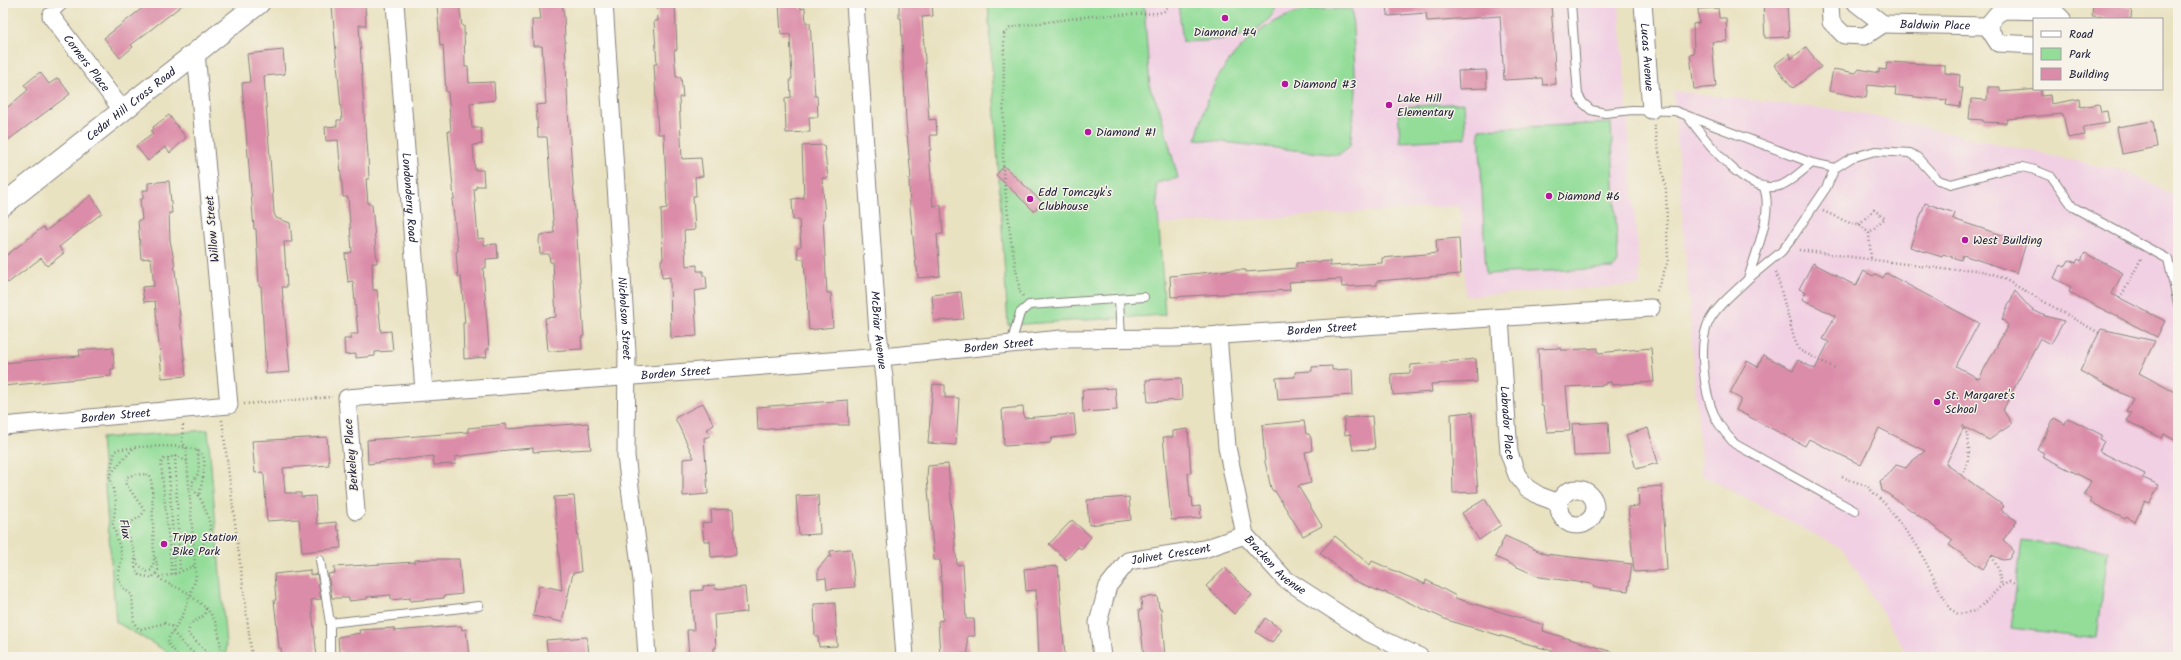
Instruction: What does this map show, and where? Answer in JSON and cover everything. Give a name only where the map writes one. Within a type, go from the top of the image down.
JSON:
[{"type":"street","name":"Cedar Hill Cross Road","points":[[3,205],[259,3]]},
{"type":"street","name":"Londonderry Road","points":[[395,3],[424,391]]},
{"type":"street","name":"Nicholson Street","points":[[604,3],[627,376],[626,456],[642,581],[647,657]]},
{"type":"street","name":"McBriar Avenue","points":[[855,3],[878,333],[882,356],[905,657]]},
{"type":"street","name":"Lucas Avenue","points":[[1643,3],[1651,110]]},
{"type":"street","name":"Baldwin Place","points":[[1830,3],[1831,22],[1844,35],[1864,36],[1883,24],[1986,26]]},
{"type":"street","name":"Baldwin Place","points":[[1856,3],[1883,24]]},
{"type":"street","name":"Baldwin Place","points":[[1986,26],[1996,14],[2004,10],[2054,11],[2061,18]]},
{"type":"street","name":"Corners Place","points":[[51,16],[123,111]]},
{"type":"street","name":"Baldwin Place","points":[[1986,26],[1998,43],[2033,45]]},
{"type":"street","name":"Willow Street","points":[[196,53],[225,406]]},
{"type":"street","name":"Borden Street","points":[[347,398],[882,356],[1011,345],[1061,339],[1175,338],[1651,308]]},
{"type":"street","name":"Labrador Place","points":[[1500,318],[1509,453],[1517,475],[1527,488],[1540,496],[1559,503]]},
{"type":"street","name":"Bracken Avenue","points":[[1218,335],[1226,447],[1245,535],[1285,579],[1369,633],[1420,657]]},
{"type":"street","name":"Berkeley Place","points":[[347,398],[356,511]]},
{"type":"street","name":"Borden Street","points":[[3,426],[184,408],[225,406]]},
{"type":"street","name":"Jolivet Crescent","points":[[1102,657],[1098,622],[1108,586],[1128,561],[1204,549],[1245,535]]},
{"type":"lane","points":[[51,16],[65,3]]},
{"type":"lane","points":[[1571,3],[1578,95],[1582,103],[1591,110],[1605,113],[1651,110],[1675,111],[1812,162],[1835,168]]},
{"type":"lane","points":[[1688,117],[1736,172],[1763,186],[1781,185],[1812,162]]},
{"type":"lane","points":[[1855,511],[1735,444],[1724,432],[1715,417],[1704,368],[1702,349],[1704,332],[1711,316],[1748,279],[1772,260],[1784,248],[1833,177],[1835,168],[1851,158],[1863,153],[1899,151],[1917,157],[1938,180],[1951,184],[2006,169],[2022,167],[2052,177],[2073,207],[2168,259],[2178,304]]},
{"type":"lane","points":[[1748,279],[1767,211],[1767,194],[1763,186]]},
{"type":"lane","points":[[1011,345],[1020,313],[1029,305],[1144,297]]},
{"type":"lane","points":[[1118,299],[1121,338]]},
{"type":"lane","points":[[320,560],[330,623],[330,657]]},
{"type":"lane","points":[[330,623],[480,606]]},
{"type":"path","points":[[1029,305],[1020,292],[1011,240],[1004,179],[1004,34],[1011,28],[1091,16],[1159,13],[1168,7],[1168,3]]},
{"type":"path","points":[[1651,110],[1666,190],[1668,261],[1651,308]]},
{"type":"path","points":[[1813,207],[1850,223],[1859,224],[1869,233],[1871,259]]},
{"type":"path","points":[[1859,224],[1874,210],[1885,218],[1869,233]]},
{"type":"path","points":[[1784,248],[1951,270],[1966,268],[1984,270],[2019,287],[2099,333]]},
{"type":"path","points":[[2120,299],[2147,248]]},
{"type":"path","points":[[1772,260],[1794,338],[1800,350],[1835,368]]},
{"type":"path","points":[[252,657],[225,406],[337,397],[347,398]]},
{"type":"path","points":[[180,657],[168,644],[168,639],[176,628],[191,595],[196,578],[186,447],[182,442],[184,408]]},
{"type":"path","points":[[1962,476],[1966,467],[1970,443],[1963,425]]},
{"type":"path","points":[[110,478],[115,451],[119,449],[186,447],[196,449],[201,452],[204,462],[200,496]]},
{"type":"path","points":[[110,478],[115,468],[127,458],[134,448]]},
{"type":"path","points":[[194,552],[205,543],[208,535],[209,518],[200,496],[193,489],[192,481],[198,474],[196,449]]},
{"type":"path","points":[[173,574],[161,463],[168,457],[175,456],[183,458],[187,462]]},
{"type":"path","points":[[175,456],[180,571]]},
{"type":"path","points":[[168,457],[173,574]]},
{"type":"path","points":[[133,475],[149,475],[152,480],[153,568],[149,572],[141,570],[135,556],[126,528],[130,522],[141,516],[144,510],[140,502],[127,487],[127,478],[133,475]]},
{"type":"path","points":[[1842,477],[1867,486],[1881,500],[1918,546],[1950,608],[1958,614],[1976,611],[2001,586],[2009,582],[2016,584]]},
{"type":"path","name":"Flux","points":[[110,478],[116,502],[113,524],[122,556],[118,578],[123,588],[132,595],[134,623],[138,628],[146,628],[165,623],[176,628]]},
{"type":"path","points":[[154,552],[158,566],[156,574]]},
{"type":"path","points":[[135,556],[135,567],[139,575],[147,578],[156,574]]},
{"type":"path","points":[[1992,556],[1999,570],[2001,586]]},
{"type":"path","points":[[159,577],[173,574],[195,564]]},
{"type":"path","points":[[156,574],[163,581],[191,595],[211,614],[218,629],[223,657]]},
{"type":"path","points":[[206,608],[204,616],[190,624],[187,631],[189,637],[207,652],[206,657]]},
{"type":"path","points":[[173,632],[177,638],[197,657]]},
{"type":"shaded area","name":"Lake Hill Elementary","points":[[1144,3],[1619,3],[1640,285],[1466,296],[1460,206],[1159,225]]},
{"type":"shaded area","name":"St. Margaret's School","points":[[1673,91],[1853,112],[2128,172],[2178,198],[2178,657],[1909,657],[1844,550],[1702,475]]},
{"type":"green space","points":[[988,3],[1164,3],[1144,5],[1150,88],[1159,107],[1178,178],[1156,183],[1165,315],[1008,325]]},
{"type":"green space","name":"Diamond #4","points":[[1178,3],[1278,3],[1271,16],[1262,25],[1251,32],[1224,39],[1183,42]]},
{"type":"green space","name":"Diamond #3","points":[[1316,9],[1352,9],[1356,92],[1350,146],[1338,155],[1196,139],[1205,107],[1215,83],[1233,56],[1251,38],[1272,23],[1295,13]]},
{"type":"green space","points":[[1464,103],[1466,138],[1400,142],[1398,107]]},
{"type":"green space","name":"Diamond #6","points":[[1611,123],[1618,262],[1613,268],[1486,274],[1479,129]]},
{"type":"green space","name":"Tripp Station Bike Park","points":[[208,430],[227,657],[176,657],[116,622],[101,438]]},
{"type":"green space","points":[[2022,540],[2108,551],[2097,638],[2011,628]]},
{"type":"building","points":[[149,3],[185,3],[131,45],[133,47],[120,58],[104,38]]},
{"type":"building","points":[[351,3],[365,3],[366,25],[359,25],[368,155],[369,179],[366,179],[368,204],[372,204],[377,263],[372,263],[373,290],[377,290],[381,332],[391,331],[393,351],[375,352],[375,356],[356,358],[356,354],[345,355],[344,339],[351,339],[350,334],[358,334],[353,281],[348,282],[345,254],[352,252],[348,197],[343,197],[338,140],[326,141],[325,127],[337,126],[337,120],[342,120],[332,6]]},
{"type":"building","points":[[437,3],[459,3],[462,26],[464,26],[465,67],[468,67],[469,83],[494,82],[495,100],[470,103],[472,128],[481,128],[482,144],[473,145],[475,170],[483,170],[484,186],[476,186],[476,189],[474,189],[478,239],[484,238],[484,245],[497,244],[498,258],[486,259],[486,268],[483,268],[489,349],[486,349],[487,357],[464,359],[463,323],[465,323],[461,277],[458,277],[456,252],[458,251],[452,200],[454,199],[448,131],[451,131],[448,92],[446,92],[443,45],[440,46]]},
{"type":"building","points":[[539,3],[562,3],[564,16],[568,112],[584,337],[581,337],[582,349],[548,351],[545,318],[556,317],[553,262],[550,262],[549,254],[540,254],[539,241],[540,235],[554,233],[547,137],[538,137],[536,105],[546,104],[542,46],[533,46],[532,20],[541,20]]},
{"type":"building","points":[[657,3],[675,3],[677,50],[674,50],[676,77],[681,77],[683,97],[679,97],[682,159],[701,158],[703,176],[695,177],[696,196],[693,196],[695,230],[684,231],[686,266],[697,265],[697,271],[703,271],[703,276],[706,276],[707,289],[694,291],[697,336],[671,338],[670,277],[662,278],[661,260],[663,259],[661,209],[667,208],[664,134],[658,134],[654,64],[657,64],[654,21],[658,21]]},
{"type":"building","points":[[779,3],[800,3],[801,9],[805,8],[806,23],[810,23],[815,96],[817,96],[818,117],[809,117],[810,132],[786,133],[785,98],[791,97],[790,79],[792,79],[790,34],[781,35]]},
{"type":"building","points":[[899,3],[932,3],[933,16],[922,17],[929,120],[936,119],[937,135],[930,135],[931,150],[929,150],[933,206],[941,205],[943,234],[937,234],[940,276],[918,278],[916,267],[910,207],[909,179],[911,179]]},
{"type":"building","points":[[1387,3],[1551,3],[1556,84],[1543,85],[1542,78],[1504,80],[1500,16],[1427,21],[1426,13],[1388,16]]},
{"type":"building","points":[[1763,3],[1787,3],[1789,37],[1765,38]]},
{"type":"building","points":[[2093,3],[2124,4],[2124,7],[2132,7],[2131,18],[2104,18],[2092,16]]},
{"type":"building","points":[[1718,8],[1719,18],[1726,18],[1727,41],[1712,42],[1716,87],[1694,89],[1690,54],[1694,53],[1693,24],[1699,23],[1698,9]]},
{"type":"building","points":[[1806,47],[1821,67],[1793,88],[1774,65],[1790,53],[1791,59]]},
{"type":"building","points":[[283,50],[285,74],[264,76],[274,213],[276,218],[290,223],[292,242],[284,242],[287,287],[282,287],[290,372],[266,374],[261,286],[259,286],[256,229],[254,229],[242,83],[250,82],[247,54]]},
{"type":"building","points":[[1887,62],[1945,65],[1945,73],[1960,75],[1959,88],[1963,88],[1960,107],[1946,105],[1947,100],[1895,95],[1896,88],[1868,85],[1866,98],[1829,91],[1833,69],[1856,73],[1859,69],[1879,73],[1879,69],[1886,70]]},
{"type":"building","points":[[1486,70],[1487,88],[1459,89],[1458,71]]},
{"type":"building","points":[[40,72],[49,84],[58,78],[70,94],[3,144],[3,111],[28,90],[24,85]]},
{"type":"building","points":[[1988,87],[2000,87],[2000,92],[2041,90],[2041,96],[2050,95],[2051,104],[2079,99],[2080,107],[2099,104],[2101,112],[2107,111],[2109,123],[2083,127],[2085,135],[2068,138],[2063,114],[2007,119],[2006,123],[1983,122],[1983,120],[1969,119],[1971,99],[1987,100]]},
{"type":"building","points":[[169,115],[186,138],[170,153],[165,147],[148,161],[136,146],[153,134],[151,131],[154,129],[153,127]]},
{"type":"building","points":[[2153,121],[2157,147],[2122,154],[2117,127]]},
{"type":"building","points":[[824,145],[828,178],[822,178],[825,218],[823,218],[827,293],[831,293],[833,327],[809,330],[804,259],[798,259],[797,247],[801,246],[799,220],[793,220],[792,199],[804,198],[802,146]]},
{"type":"building","points":[[1004,166],[1042,202],[1034,211],[996,175]]},
{"type":"building","points":[[169,181],[172,213],[169,213],[170,240],[174,260],[186,376],[162,378],[155,301],[144,302],[142,287],[154,286],[151,258],[141,259],[138,220],[142,220],[140,199],[143,199],[143,190],[148,190],[148,183]]},
{"type":"building","points":[[91,195],[102,213],[59,247],[64,253],[47,266],[41,258],[8,283],[3,277],[3,258],[43,227],[46,231]]},
{"type":"building","name":"West Building","points":[[1925,203],[1955,213],[1953,219],[2026,243],[2017,273],[1963,255],[1961,260],[1943,254],[1942,257],[1910,247]]},
{"type":"building","points":[[1459,238],[1461,274],[1377,281],[1377,285],[1342,287],[1341,279],[1289,282],[1290,290],[1171,297],[1170,276],[1233,270],[1246,270],[1246,272],[1296,268],[1296,263],[1330,261],[1330,266],[1382,263],[1382,258],[1437,253],[1436,240]]},
{"type":"building","points":[[2085,253],[2123,273],[2112,294],[2165,321],[2157,337],[2069,292],[2071,287],[2054,278],[2060,265],[2065,267],[2069,260],[2076,263],[2078,259],[2081,261]]},
{"type":"building","points":[[1813,263],[1856,286],[1864,271],[1873,276],[1875,274],[1883,278],[1886,273],[1979,323],[1956,366],[1979,379],[2008,325],[2002,319],[2015,291],[2031,309],[2045,316],[2064,321],[2051,344],[2040,338],[2003,410],[2012,424],[1989,440],[1964,427],[1946,464],[2004,506],[2001,510],[2017,521],[2003,540],[2012,548],[2013,552],[2009,559],[2003,560],[1992,555],[1983,569],[1949,545],[1953,540],[1882,491],[1880,481],[1887,476],[1896,465],[1906,468],[1925,451],[1879,428],[1861,465],[1809,439],[1805,446],[1736,410],[1741,399],[1730,393],[1747,361],[1758,367],[1763,355],[1793,370],[1798,360],[1815,369],[1829,342],[1823,339],[1835,316],[1802,299],[1806,292],[1799,289]]},
{"type":"building","points":[[961,292],[964,319],[934,321],[932,295]]},
{"type":"building","points":[[2101,329],[2155,341],[2139,373],[2178,394],[2178,442],[2164,434],[2162,438],[2127,421],[2131,413],[2126,411],[2133,399],[2080,371]]},
{"type":"building","points":[[113,347],[114,369],[111,369],[111,376],[3,386],[3,363],[80,356],[79,350]]},
{"type":"building","points":[[1561,348],[1561,350],[1567,350],[1598,348],[1598,353],[1651,348],[1654,382],[1612,385],[1611,382],[1605,383],[1605,385],[1566,387],[1570,431],[1547,432],[1543,406],[1541,406],[1538,349]]},
{"type":"building","points":[[1476,359],[1477,382],[1431,384],[1432,392],[1393,395],[1391,374],[1410,373],[1411,365]]},
{"type":"building","points":[[1332,366],[1332,370],[1352,369],[1353,395],[1278,400],[1276,378],[1295,377],[1295,372],[1312,371],[1312,367]]},
{"type":"building","points":[[1181,378],[1182,400],[1148,402],[1146,380]]},
{"type":"building","points":[[933,384],[945,385],[945,398],[959,398],[956,445],[928,443]]},
{"type":"building","points":[[1115,388],[1117,410],[1083,412],[1082,390]]},
{"type":"building","points":[[848,400],[849,425],[815,425],[758,430],[757,407]]},
{"type":"building","points":[[703,403],[714,425],[707,429],[710,436],[704,438],[708,494],[683,496],[683,459],[694,458],[675,418]]},
{"type":"building","points":[[1023,407],[1024,418],[1074,414],[1076,435],[1052,438],[1050,443],[1004,446],[1002,409]]},
{"type":"building","points":[[1472,412],[1478,492],[1453,493],[1451,414]]},
{"type":"building","points":[[1372,416],[1375,449],[1353,450],[1350,434],[1345,435],[1344,418]]},
{"type":"building","points":[[2054,418],[2065,424],[2068,418],[2102,435],[2100,439],[2104,441],[2099,451],[2145,474],[2143,478],[2159,485],[2150,503],[2145,501],[2135,522],[2126,517],[2125,519],[2090,502],[2092,499],[2084,495],[2091,481],[2042,456],[2044,453],[2038,450]]},
{"type":"building","points":[[1304,421],[1306,434],[1309,434],[1311,438],[1312,451],[1305,452],[1311,483],[1298,486],[1322,526],[1303,536],[1275,491],[1271,488],[1265,462],[1262,425]]},
{"type":"building","points":[[1608,422],[1610,455],[1574,456],[1572,424]]},
{"type":"building","points":[[588,423],[591,449],[533,452],[533,448],[508,450],[455,457],[456,464],[434,465],[433,456],[368,464],[367,440],[468,432],[468,428],[506,424],[506,429]]},
{"type":"building","points":[[1648,428],[1658,463],[1636,469],[1626,435]]},
{"type":"building","points":[[1188,429],[1191,473],[1188,473],[1190,497],[1192,497],[1193,507],[1200,506],[1201,518],[1171,520],[1163,437],[1173,437],[1173,431]]},
{"type":"building","points":[[327,437],[329,465],[283,468],[285,493],[301,493],[301,497],[315,496],[317,524],[336,522],[337,530],[339,530],[341,548],[302,552],[299,519],[267,521],[264,475],[262,472],[255,473],[252,441]]},
{"type":"building","points":[[948,464],[957,565],[963,564],[966,619],[974,619],[975,636],[967,636],[968,654],[958,654],[958,657],[940,657],[938,621],[943,620],[940,560],[934,560],[927,477],[928,466]]},
{"type":"building","points":[[1662,486],[1667,570],[1634,572],[1628,507],[1639,506],[1638,488]]},
{"type":"building","points":[[818,495],[820,534],[799,535],[796,496]]},
{"type":"building","points":[[574,496],[581,572],[573,573],[562,622],[533,616],[539,585],[562,590],[554,497]]},
{"type":"building","points":[[1129,497],[1131,520],[1089,525],[1087,500]]},
{"type":"building","points":[[1485,499],[1501,525],[1479,540],[1462,513]]},
{"type":"building","points":[[711,510],[733,510],[736,555],[711,557],[710,541],[704,541],[702,523],[712,522]]},
{"type":"building","points":[[1072,520],[1091,537],[1081,549],[1078,547],[1066,560],[1049,544]]},
{"type":"building","points":[[1335,536],[1370,565],[1372,561],[1425,584],[1426,580],[1456,596],[1455,598],[1544,625],[1543,631],[1619,654],[1618,657],[1550,657],[1552,651],[1447,620],[1397,597],[1384,592],[1383,593],[1353,580],[1320,553]]},
{"type":"building","points":[[1505,536],[1545,554],[1632,564],[1628,591],[1593,587],[1593,584],[1540,577],[1524,570],[1495,557]]},
{"type":"building","points":[[851,549],[855,587],[827,589],[826,578],[818,579],[818,569],[828,557],[831,557],[830,551]]},
{"type":"building","points":[[459,559],[462,594],[444,596],[444,598],[410,601],[410,598],[391,600],[391,595],[367,597],[367,599],[349,601],[349,598],[332,598],[328,574],[335,573],[334,567],[415,562],[415,560]]},
{"type":"building","points":[[1058,566],[1065,657],[1039,657],[1036,590],[1026,591],[1024,569]]},
{"type":"building","points":[[1225,568],[1252,595],[1234,614],[1206,586]]},
{"type":"building","points":[[310,570],[310,575],[317,574],[321,599],[311,600],[317,657],[282,657],[281,648],[279,648],[274,600],[276,600],[274,574]]},
{"type":"building","points":[[715,585],[715,589],[745,587],[747,612],[714,615],[716,648],[714,648],[714,657],[689,657],[687,630],[694,630],[691,591],[703,590],[703,586]]},
{"type":"building","points":[[1157,596],[1159,608],[1161,608],[1165,657],[1144,657],[1139,610],[1142,610],[1141,598]]},
{"type":"building","points":[[835,603],[837,646],[819,647],[818,636],[815,636],[814,604]]},
{"type":"building","points":[[1265,618],[1281,629],[1272,643],[1256,632]]},
{"type":"building","points":[[461,626],[462,630],[466,629],[469,657],[344,657],[341,651],[339,651],[338,637],[360,633],[359,630],[394,628],[394,631]]},
{"type":"building","points":[[587,637],[589,655],[548,657],[546,640]]},
{"type":"place","name":"Diamond #4","points":[[1225,18]]},
{"type":"place","name":"Diamond #3","points":[[1285,84]]},
{"type":"place","name":"Lake Hill Elementary","points":[[1389,105]]},
{"type":"place","name":"Diamond #1","points":[[1088,132]]},
{"type":"place","name":"Diamond #6","points":[[1549,196]]},
{"type":"place","name":"Edd Tomczyk's Clubhouse","points":[[1030,199]]},
{"type":"place","name":"West Building","points":[[1965,240]]},
{"type":"place","name":"St. Margaret's School","points":[[1937,402]]},
{"type":"place","name":"Tripp Station Bike Park","points":[[164,544]]}]
